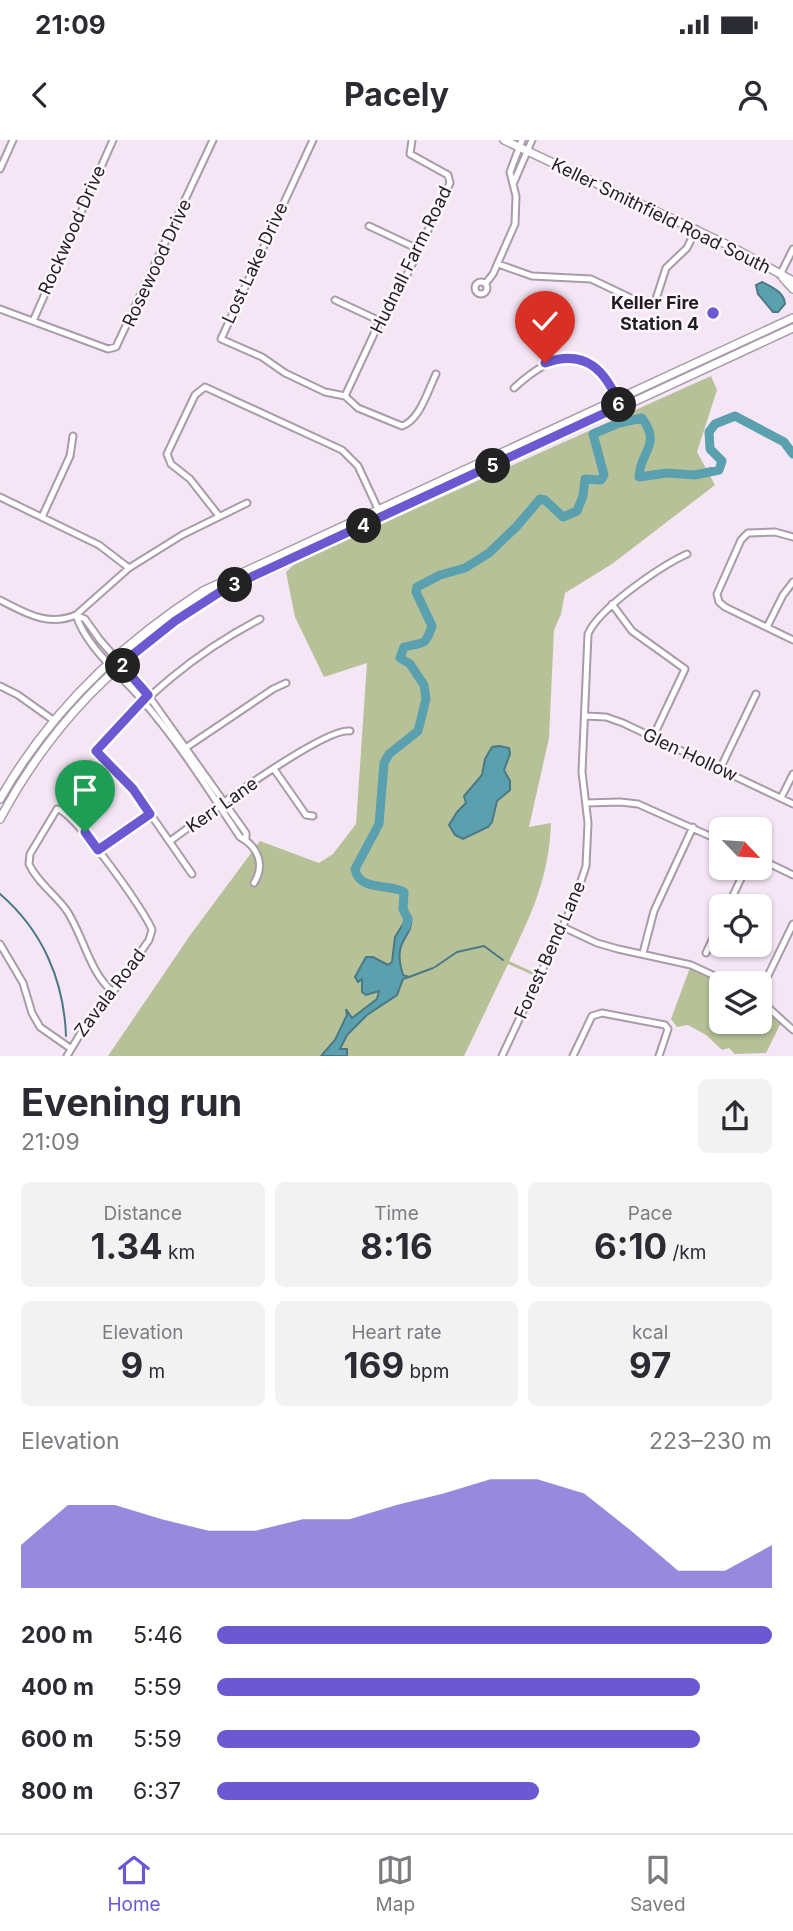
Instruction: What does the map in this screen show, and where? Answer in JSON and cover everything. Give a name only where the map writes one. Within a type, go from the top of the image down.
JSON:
[{"type":"main road","name":"Keller Smithfield Road South","points":[[504,140],[520,143],[527,151],[696,229],[793,281]]},
{"type":"main road","name":"Keller Smithfield Road South","points":[[780,275],[793,289]]},
{"type":"main road","points":[[0,819],[20,782],[60,726],[118,666],[175,621],[223,590],[618,402],[678,370],[793,318]]},
{"type":"main road","points":[[0,799],[53,720],[112,659],[169,613],[203,591],[618,402],[682,379],[793,328]]},
{"type":"main road","points":[[757,335],[761,343]]},
{"type":"main road","points":[[711,355],[715,363]]},
{"type":"main road","points":[[678,370],[682,379]]},
{"type":"street","points":[[0,169],[13,140]]},
{"type":"street","name":"Rockwood Drive","points":[[33,321],[113,140]]},
{"type":"street","name":"Rosewood Drive","points":[[0,309],[108,349],[116,348],[213,140]]},
{"type":"street","name":"Lost Lake Drive","points":[[313,140],[221,337],[226,342],[262,357],[285,373],[325,392],[345,396]]},
{"type":"street","name":"Hudnall Farm Road","points":[[345,396],[380,321],[391,309],[450,179],[410,154],[412,140]]},
{"type":"street","points":[[514,182],[532,140]]},
{"type":"street","points":[[486,283],[498,264],[515,224],[517,209],[510,172],[520,143]]},
{"type":"street","points":[[369,226],[418,249]]},
{"type":"street","points":[[498,264],[532,276],[591,279],[635,300],[651,304],[655,302],[666,268],[687,248],[696,229]]},
{"type":"street","points":[[780,275],[793,249]]},
{"type":"street","points":[[335,300],[380,321]]},
{"type":"street","points":[[514,388],[545,363],[574,358],[595,367],[608,380],[618,402]]},
{"type":"street","points":[[345,396],[358,408],[402,426],[409,424],[416,415],[436,374]]},
{"type":"street","points":[[219,516],[203,493],[171,464],[167,457],[195,395],[205,387],[342,450],[358,466],[378,509]]},
{"type":"street","points":[[42,517],[70,457],[73,436]]},
{"type":"street","points":[[0,497],[99,545],[129,569]]},
{"type":"street","points":[[0,600],[38,618],[51,621],[76,615],[129,569],[219,516],[247,503]]},
{"type":"street","points":[[793,537],[760,531],[745,535],[718,589],[720,604],[793,640]]},
{"type":"street","name":"Forest Bend Lane","points":[[502,1056],[563,927],[586,866],[589,834],[582,772],[588,634],[612,604],[687,554]]},
{"type":"street","points":[[767,627],[783,595],[793,582]]},
{"type":"street","points":[[612,604],[632,631],[685,669],[653,737]]},
{"type":"street","points":[[76,615],[78,623],[94,645],[112,659]]},
{"type":"street","points":[[76,615],[85,619],[112,659],[134,679],[223,806],[240,836],[246,840],[262,865],[254,883]]},
{"type":"street","points":[[192,874],[133,789],[96,751],[145,698],[205,651],[260,619]]},
{"type":"street","points":[[94,645],[100,640]]},
{"type":"street","points":[[118,666],[128,685],[145,698]]},
{"type":"street","points":[[128,685],[134,679]]},
{"type":"street","points":[[184,749],[286,683]]},
{"type":"street","points":[[0,686],[18,695],[53,720]]},
{"type":"street","points":[[720,769],[756,694]]},
{"type":"street","name":"Glen Hollow","points":[[585,716],[612,719],[793,804]]},
{"type":"street","name":"Kerr Lane","points":[[170,841],[307,748],[343,730],[350,731]]},
{"type":"street","points":[[274,769],[306,815],[313,817]]},
{"type":"street","points":[[781,798],[793,774]]},
{"type":"street","points":[[586,803],[638,804],[709,835]]},
{"type":"street","points":[[113,992],[97,974],[81,936],[66,910],[34,873],[28,861],[53,812],[59,808],[79,825],[98,850],[150,814]]},
{"type":"street","points":[[643,953],[654,911],[693,827]]},
{"type":"street","name":"Zavala Road","points":[[67,1056],[89,1021],[149,940],[152,930],[98,850]]},
{"type":"street","points":[[772,865],[793,875]]},
{"type":"street","points":[[770,971],[793,924]]},
{"type":"street","points":[[563,927],[597,943],[691,965],[709,973]]},
{"type":"street","points":[[0,944],[23,983],[32,1013],[40,1027],[70,1048]]},
{"type":"street","points":[[706,953],[709,947]]},
{"type":"street","points":[[772,1011],[793,1030]]},
{"type":"street","points":[[573,1056],[592,1016],[602,1013],[665,1026],[668,1034],[659,1056]]},
{"type":"green space","points":[[711,376],[717,390],[697,452],[715,485],[612,564],[565,593],[561,614],[554,630],[549,738],[529,827],[551,823],[550,842],[543,878],[532,910],[509,961],[535,973],[533,975],[508,964],[464,1056],[108,1056],[191,934],[260,841],[319,863],[333,854],[356,824],[367,663],[324,677],[295,617],[286,572],[297,562]]},
{"type":"green space","points":[[691,965],[709,973],[709,1034],[772,1034],[772,1010],[783,1019],[766,1053],[735,1054],[729,1048],[722,1050],[706,1035],[688,1025],[677,1027],[671,1019]]},
{"type":"water","points":[[762,282],[782,296],[785,304],[778,312],[773,312],[758,294],[756,285]]},
{"type":"water","points":[[492,747],[509,748],[510,754],[504,770],[510,781],[510,790],[497,801],[492,822],[488,827],[463,839],[455,835],[449,825],[466,803],[464,796],[482,775],[485,759]]},
{"type":"water","points":[[408,916],[411,917],[411,924],[401,946],[400,963],[403,975],[409,977],[403,979],[397,995],[367,1015],[347,1035],[340,1049],[347,1049],[347,1056],[321,1056],[335,1040],[347,1015],[346,1009],[352,1018],[377,999],[379,991],[366,995],[362,992],[362,979],[358,982],[355,977],[366,957],[373,957],[388,965],[392,962],[395,937]]},
{"type":"waterway","points":[[406,927],[408,919],[403,909],[404,892],[362,881],[355,869],[379,824],[384,763],[389,754],[418,731],[426,699],[424,685],[410,664],[400,658],[404,647],[425,641],[432,626],[416,592],[417,587],[440,575],[465,568],[489,553],[540,499],[545,500],[563,517],[577,511],[583,496],[585,479],[601,480],[604,475],[593,434],[619,423],[642,418],[648,427],[650,442],[639,477],[667,473],[695,475],[719,470],[722,461],[710,449],[709,432],[715,424],[735,416],[784,442],[793,454]]},
{"type":"waterway","points":[[0,894],[28,924],[48,958],[61,996],[66,1036]]},
{"type":"waterway","points":[[435,967],[457,952],[484,946],[503,960]]},
{"type":"waterway","points":[[409,977],[433,968]]},
{"type":"place","name":"Keller Fire Station 4","points":[[713,313]]},
{"type":"route","points":[[85,832],[98,850],[150,814],[123,777],[96,751],[148,695],[121,664],[175,621],[223,590],[620,406],[608,380],[595,367],[574,358],[545,363]]}]
